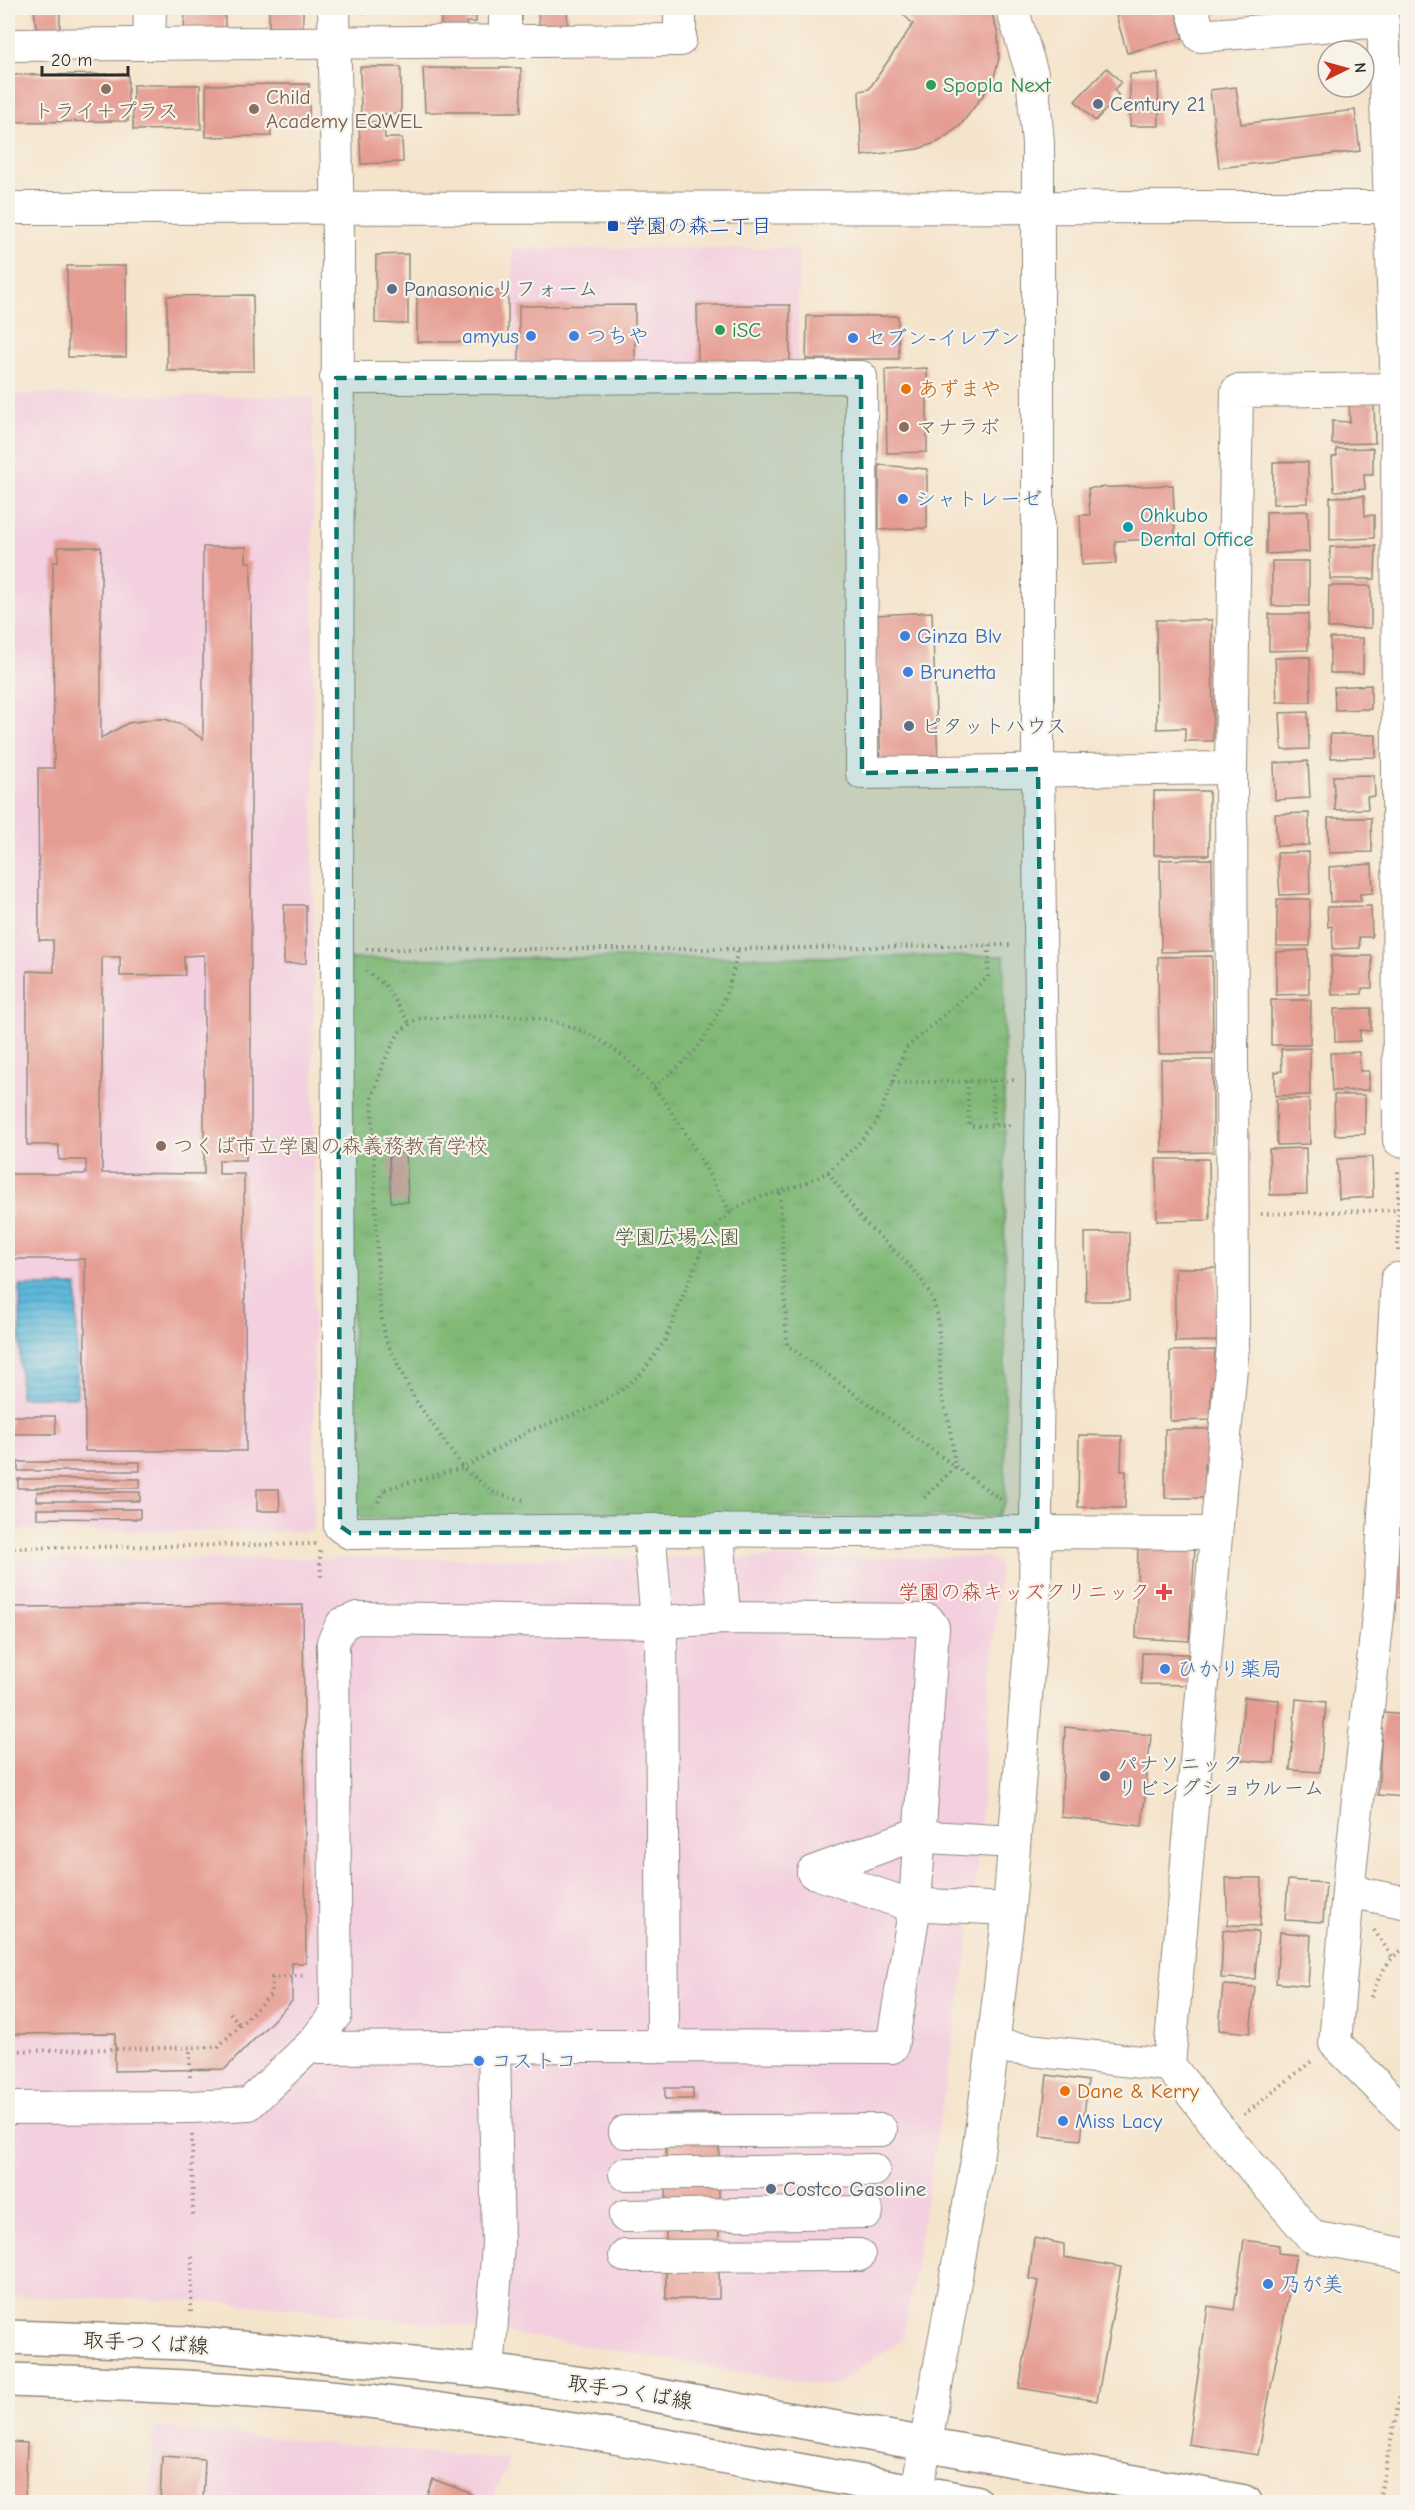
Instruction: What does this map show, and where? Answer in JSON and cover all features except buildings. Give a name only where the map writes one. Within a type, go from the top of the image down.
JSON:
[{"type":"main road","name":"取手つくば線","points":[[8,2337],[187,2343],[488,2372],[627,2390],[1245,2502]]},
{"type":"main road","name":"取手つくば線","points":[[8,2380],[186,2386],[360,2400],[488,2417],[594,2435],[916,2497],[975,2502]]},
{"type":"street","points":[[149,44],[150,8]]},
{"type":"street","points":[[334,8],[338,208],[336,378],[340,1526],[350,1533],[649,1530],[1215,1533]]},
{"type":"street","points":[[505,8],[505,42]]},
{"type":"street","points":[[8,45],[680,40],[680,8]]},
{"type":"street","points":[[916,2497],[976,2166],[993,2046],[1009,1909],[1035,1586],[1042,1124],[1038,769],[1037,122],[1032,74],[1012,8]]},
{"type":"street","points":[[1192,8],[1200,36],[1383,21],[1399,207],[1402,389],[1403,1141]]},
{"type":"street","points":[[10,222],[338,208],[1399,207]]},
{"type":"street","points":[[336,378],[861,377],[862,773],[1231,768]]},
{"type":"street","points":[[1402,389],[1237,391],[1231,768],[1233,1345],[1168,2065],[1312,2237],[1407,2255]]},
{"type":"street","points":[[1402,1280],[1379,1607],[1348,1891],[1335,2043],[1407,2116]]},
{"type":"street","points":[[649,1530],[656,1610],[661,1622],[663,2047]]},
{"type":"street","points":[[718,1530],[724,1618]]},
{"type":"street","points":[[8,2108],[191,2107],[249,2104],[313,2043],[336,2014],[333,1642],[342,1624],[357,1618],[661,1622],[724,1618],[928,1620],[933,1627],[915,1905],[892,2047],[320,2048]]},
{"type":"street","points":[[1009,1909],[915,1905],[813,1872],[911,1836],[1014,1842]]},
{"type":"street","points":[[1348,1891],[1407,1903]]},
{"type":"street","points":[[488,2372],[498,2245],[494,2046]]},
{"type":"street","points":[[993,2046],[1168,2065]]},
{"type":"street","points":[[625,2132],[881,2130]]},
{"type":"street","points":[[625,2174],[874,2170]]},
{"type":"street","points":[[625,2216],[867,2212]]},
{"type":"street","points":[[625,2256],[859,2256]]},
{"type":"path","points":[[8,704],[10,222]]},
{"type":"path","points":[[385,1489],[463,1468],[531,1430],[589,1409],[619,1392],[642,1373],[665,1340],[705,1242],[721,1221],[755,1199],[780,1193],[828,1172],[860,1142],[876,1123],[906,1048],[988,976],[989,945]]},
{"type":"path","points":[[337,949],[738,949],[1041,945]]},
{"type":"path","points":[[337,949],[385,985],[410,1024]]},
{"type":"path","points":[[654,1087],[695,1050],[709,1030],[724,999],[738,949]]},
{"type":"path","points":[[532,1500],[494,1493],[463,1468],[414,1398],[385,1338],[379,1301],[372,1098],[384,1062],[399,1032],[423,1018],[531,1018],[564,1024],[614,1048],[645,1075],[654,1087],[731,1213]]},
{"type":"path","points":[[892,1083],[1042,1080]]},
{"type":"path","points":[[967,1081],[969,1126],[1042,1124]]},
{"type":"path","points":[[992,1081],[993,1126]]},
{"type":"path","points":[[1402,1280],[1398,1210],[1403,1141]]},
{"type":"path","points":[[828,1172],[862,1220],[905,1261],[931,1295],[938,1316],[941,1394],[950,1426],[955,1467]]},
{"type":"path","points":[[780,1193],[786,1346],[1005,1503]]},
{"type":"path","points":[[1232,1215],[1398,1210]]},
{"type":"path","points":[[912,1499],[923,1499],[955,1467]]},
{"type":"path","points":[[8,1548],[321,1544]]},
{"type":"path","points":[[320,1551],[321,1580]]},
{"type":"path","points":[[8,2051],[218,2047],[271,1994]]},
{"type":"path","points":[[230,2013],[241,2026]]},
{"type":"path","points":[[1222,2132],[1335,2043]]},
{"type":"path","points":[[190,2047],[190,2084]]},
{"type":"path","points":[[192,2128],[193,2216]]},
{"type":"path","points":[[191,2312],[192,2253]]},
{"type":"path","points":[[1379,2499],[1407,2357]]},
{"type":"highlighted area","points":[[861,377],[862,773],[1038,769],[1042,1080],[1037,1531],[350,1533],[340,1526],[336,378]]},
{"type":"shaded area","name":"つくば市立学園の森義務教育学校","points":[[8,248],[12,248],[11,394],[313,397],[314,1531],[8,1531]]},
{"type":"shaded area","points":[[798,248],[798,365],[514,367],[513,249]]},
{"type":"shaded area","name":"コストコ","points":[[990,1557],[998,1564],[999,1573],[975,1893],[968,1949],[903,2339],[832,2387],[510,2333],[295,2308],[196,2301],[8,2296],[8,1559]]},
{"type":"shaded area","points":[[154,2427],[509,2460],[491,2502],[150,2502]]},
{"type":"green space","name":"学園広場公園","points":[[1004,956],[1005,1503],[997,1516],[361,1518],[354,1510],[350,959]]},
{"type":"water","points":[[20,1286],[77,1286],[77,1397],[20,1397]]},
{"type":"place","name":"Spopla Next","points":[[931,85]]},
{"type":"place","name":"トライ＋プラス","points":[[106,89]]},
{"type":"place","name":"Century 21","points":[[1098,104]]},
{"type":"place","name":"Child Academy EQWEL","points":[[254,109]]},
{"type":"place","name":"学園の森二丁目","points":[[613,226]]},
{"type":"place","name":"Panasonicリフォーム","points":[[392,289]]},
{"type":"place","name":"iSC","points":[[720,330]]},
{"type":"place","name":"amyus","points":[[531,336]]},
{"type":"place","name":"つちや","points":[[574,336]]},
{"type":"place","name":"セブン-イレブン","points":[[853,338]]},
{"type":"place","name":"あずまや","points":[[906,389]]},
{"type":"place","name":"マナラボ","points":[[904,427]]},
{"type":"place","name":"シャトレーゼ","points":[[903,499]]},
{"type":"place","name":"Ohkubo Dental Office","points":[[1128,527]]},
{"type":"place","name":"Ginza Blv","points":[[905,636]]},
{"type":"place","name":"Brunetta","points":[[908,672]]},
{"type":"place","name":"ピタットハウス","points":[[909,726]]},
{"type":"place","name":"つくば市立学園の森義務教育学校","points":[[161,1146]]},
{"type":"place","name":"学園の森キッズクリニック","points":[[1164,1592]]},
{"type":"place","name":"ひかり薬局","points":[[1165,1669]]},
{"type":"place","name":"パナソニック リビングショウルーム","points":[[1105,1776]]},
{"type":"place","name":"コストコ","points":[[479,2061]]},
{"type":"place","name":"Dane & Kerry","points":[[1065,2091]]},
{"type":"place","name":"Miss Lacy","points":[[1063,2121]]},
{"type":"place","name":"Costco Gasoline","points":[[771,2189]]},
{"type":"place","name":"乃が美","points":[[1268,2284]]}]
